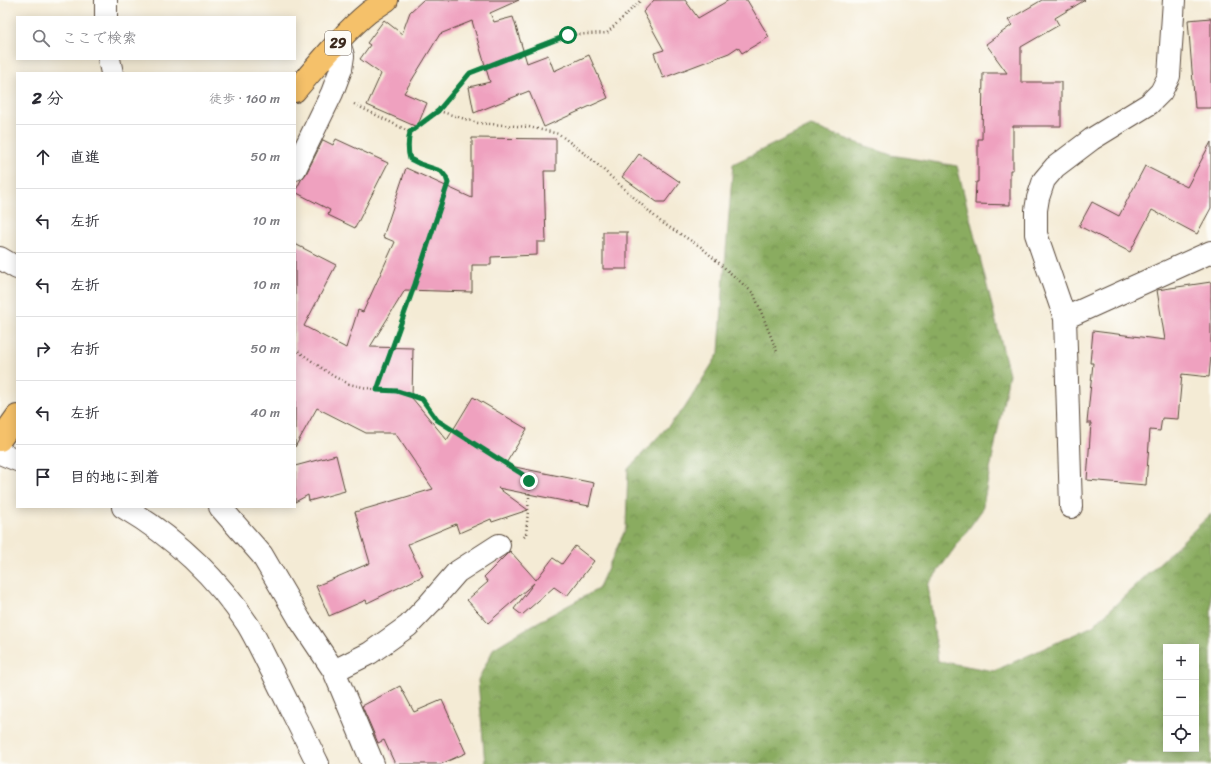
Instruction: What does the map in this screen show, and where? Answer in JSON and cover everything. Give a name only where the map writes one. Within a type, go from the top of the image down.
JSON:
[{"type":"main road","name":"29","points":[[296,90],[355,25],[387,0]]},
{"type":"main road","points":[[0,440],[16,417]]},
{"type":"street","points":[[106,0],[106,16]]},
{"type":"street","points":[[1071,508],[1065,318],[1036,234],[1036,210],[1038,198],[1044,180],[1055,167],[1092,139],[1148,104],[1161,92],[1169,76],[1174,0]]},
{"type":"street","points":[[296,167],[332,93],[341,69],[343,56],[339,42]]},
{"type":"street","points":[[109,60],[112,72]]},
{"type":"street","points":[[1065,318],[1211,252]]},
{"type":"street","points":[[0,258],[16,267]]},
{"type":"street","points":[[0,453],[16,460]]},
{"type":"street","points":[[125,508],[143,518],[177,543],[208,573],[232,602],[249,626],[318,764]]},
{"type":"street","points":[[221,508],[262,555],[300,620],[334,671],[373,764]]},
{"type":"street","points":[[334,671],[370,654],[408,626],[457,572],[499,545]]},
{"type":"path","points":[[377,390],[415,284],[448,183],[446,177],[441,171],[410,159],[408,144],[410,132],[438,111],[470,73],[568,35],[607,33],[641,0]]},
{"type":"path","points":[[332,93],[410,132]]},
{"type":"path","points":[[438,111],[478,123],[529,128],[559,134],[589,157],[661,222],[701,247],[754,294],[777,352]]},
{"type":"path","points":[[296,350],[333,376],[349,384],[377,390],[397,391],[422,399],[437,420],[515,470],[529,481],[526,535],[516,545],[499,545]]},
{"type":"green space","points":[[811,126],[891,155],[957,166],[1009,374],[982,510],[928,585],[938,661],[994,671],[1093,626],[1211,514],[1211,764],[1134,764],[1128,761],[1124,764],[485,764],[478,680],[494,648],[598,589],[626,528],[628,469],[684,409],[719,353],[733,164]]},
{"type":"building","points":[[423,0],[519,0],[490,13],[494,22],[513,17],[527,63],[548,55],[554,71],[589,55],[608,98],[544,127],[529,91],[474,113],[469,87],[490,82],[472,21],[440,34],[404,93],[427,103],[417,127],[367,105],[381,74],[360,59],[370,45],[367,43],[384,20],[402,34],[410,12]]},
{"type":"building","points":[[654,0],[685,0],[698,18],[729,0],[747,0],[769,37],[742,53],[738,47],[729,53],[663,78],[654,53],[664,50],[643,12]]},
{"type":"building","points":[[1042,0],[1085,0],[1055,18],[1059,25],[1021,47],[1021,82],[1061,82],[1061,126],[1013,126],[1013,170],[1010,170],[1010,205],[975,204],[976,182],[978,182],[978,139],[982,139],[983,73],[1007,73],[986,44],[1012,25],[1008,20]]},
{"type":"building","points":[[1211,18],[1211,108],[1195,108],[1188,20]]},
{"type":"building","points":[[472,138],[556,139],[556,171],[544,171],[546,242],[537,242],[537,255],[491,257],[491,265],[472,265],[472,292],[405,290],[370,347],[413,348],[412,398],[447,440],[473,397],[527,429],[505,465],[594,483],[589,506],[498,488],[528,510],[492,522],[491,519],[459,533],[456,524],[408,544],[423,576],[367,603],[366,600],[329,616],[316,586],[370,563],[355,512],[433,489],[395,433],[366,433],[317,408],[296,445],[296,245],[336,265],[304,326],[346,348],[358,310],[363,312],[395,242],[383,237],[406,168],[472,198]]},
{"type":"building","points":[[336,139],[388,163],[355,228],[328,215],[330,210],[296,193],[301,180],[306,174],[323,140],[333,145]]},
{"type":"building","points":[[1211,142],[1211,208],[1197,234],[1152,210],[1130,252],[1079,226],[1092,202],[1119,216],[1145,166],[1187,187]]},
{"type":"building","points":[[639,154],[680,182],[665,202],[657,202],[622,177]]},
{"type":"building","points":[[603,232],[627,232],[627,269],[603,269]]},
{"type":"building","points":[[1211,282],[1211,356],[1209,377],[1182,374],[1178,419],[1162,418],[1160,431],[1150,430],[1146,485],[1087,480],[1091,423],[1087,423],[1093,363],[1090,363],[1093,331],[1165,340],[1157,290]]},
{"type":"building","points":[[336,455],[345,491],[309,501],[308,495],[296,501],[296,466]]},
{"type":"building","points":[[575,546],[594,561],[567,596],[554,587],[522,615],[514,609],[534,583],[488,623],[467,600],[488,582],[484,577],[510,551],[536,580],[553,558],[562,564]]},
{"type":"building","points":[[400,686],[414,712],[442,700],[466,753],[441,764],[395,764],[384,740],[378,743],[362,706]]},
{"type":"route","points":[[529,481],[522,474],[437,420],[422,399],[397,391],[377,390],[415,284],[448,183],[446,177],[441,171],[410,159],[408,144],[410,132],[438,111],[470,73],[568,35]]}]
